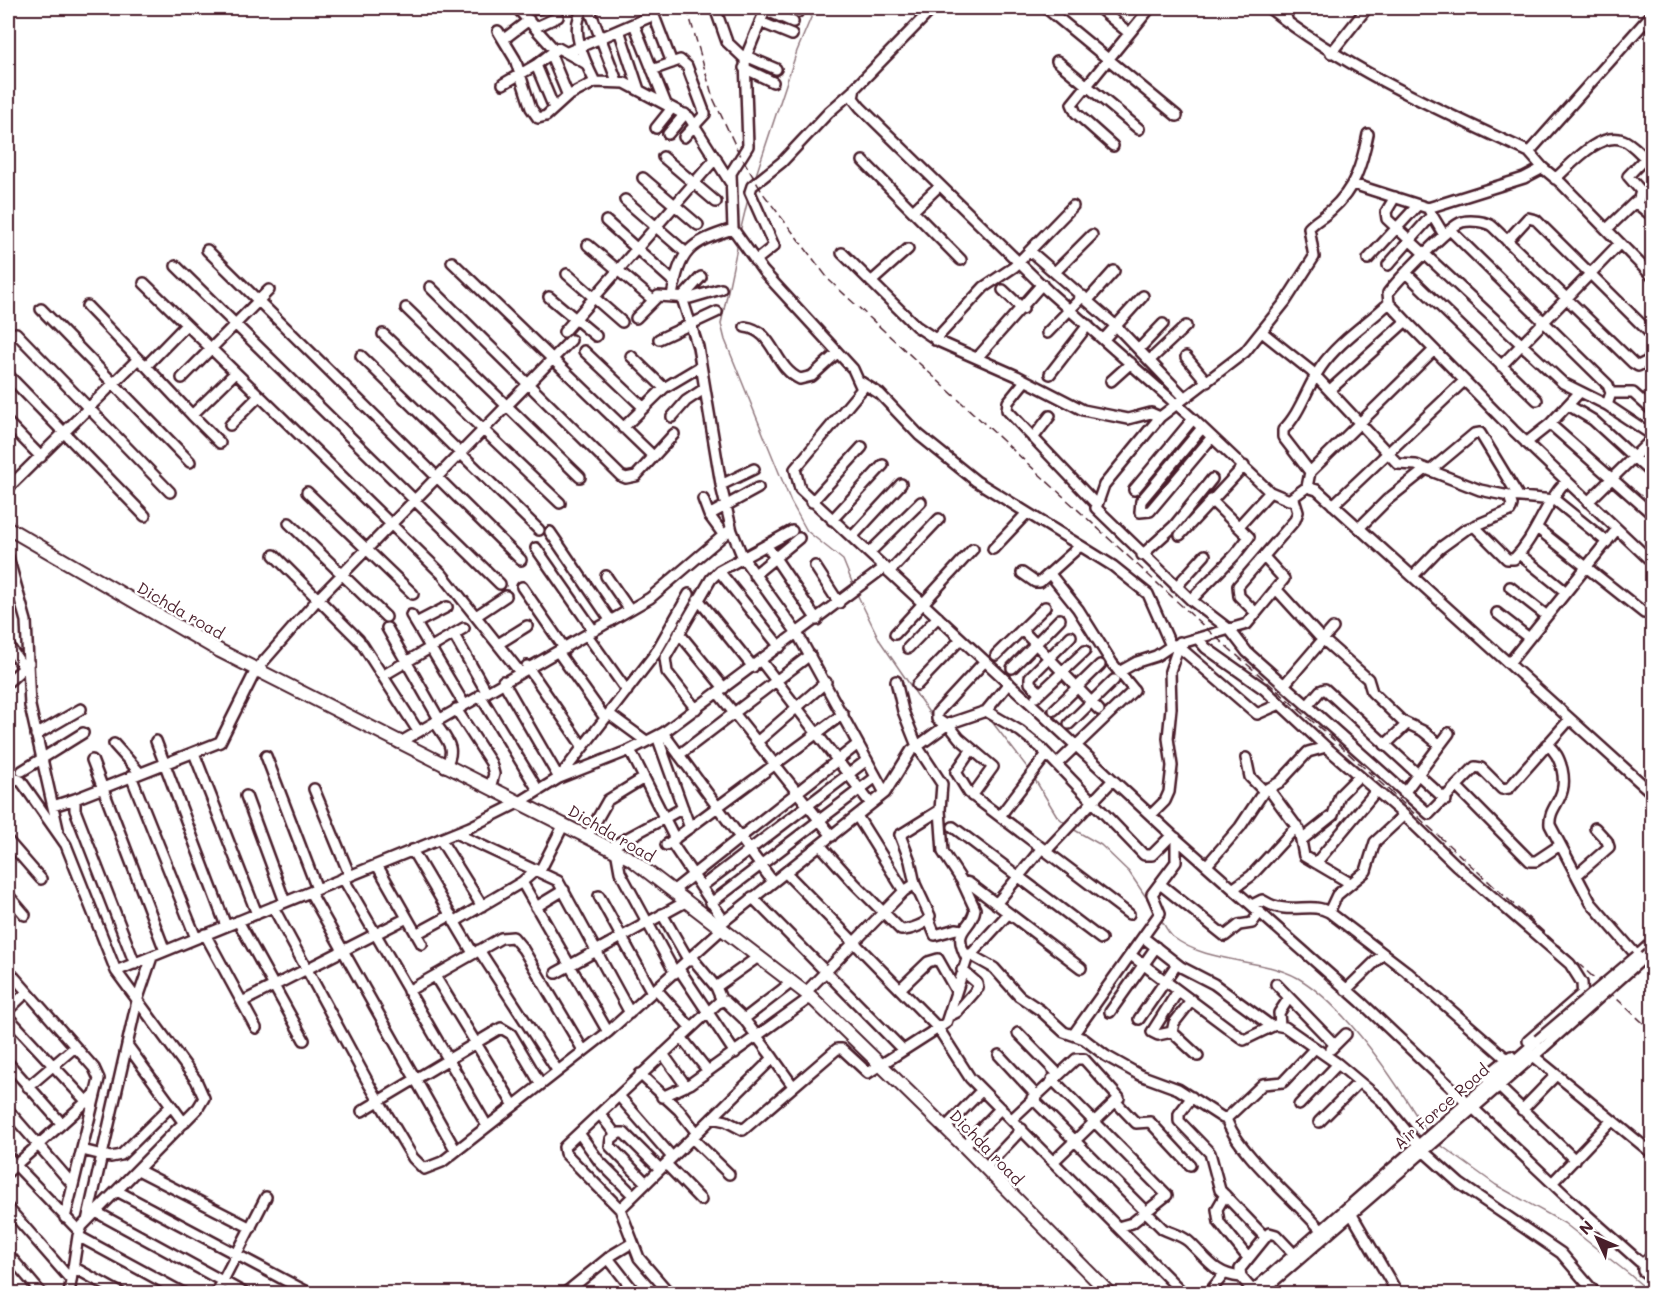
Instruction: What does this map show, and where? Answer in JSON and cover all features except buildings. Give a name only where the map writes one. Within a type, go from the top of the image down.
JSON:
[{"type":"main road","name":"Dichda road","points":[[8,528],[161,618],[256,670],[613,848],[674,890],[808,994],[946,1127],[1110,1293]]},
{"type":"street","points":[[519,10],[541,8]]},
{"type":"street","points":[[584,8],[600,38],[617,81]]},
{"type":"street","points":[[584,8],[576,25],[585,63],[595,82]]},
{"type":"street","points":[[716,8],[726,42],[745,61],[773,82]]},
{"type":"street","points":[[788,8],[798,12]]},
{"type":"street","points":[[755,261],[774,246],[750,192],[752,186],[782,162],[933,8]]},
{"type":"street","points":[[1046,8],[1177,116]]},
{"type":"street","points":[[1099,8],[1129,33]]},
{"type":"street","points":[[1113,146],[1072,107],[1073,102],[1148,8]]},
{"type":"street","points":[[1269,8],[1331,53],[1447,114],[1529,152],[1653,276]]},
{"type":"street","points":[[1283,8],[1288,22]]},
{"type":"street","points":[[1331,53],[1367,8]]},
{"type":"street","points":[[793,22],[766,9],[745,61],[748,146],[734,168],[730,182],[735,232],[742,243],[755,261],[861,382],[880,394],[919,435],[958,467],[1026,514],[1117,569],[1150,597],[1176,645],[1257,714],[1280,704]]},
{"type":"street","points":[[519,10],[533,24],[552,52],[568,96]]},
{"type":"street","points":[[568,52],[634,24],[652,11],[672,63]]},
{"type":"street","points":[[1529,152],[1653,14]]},
{"type":"street","points":[[558,17],[501,35],[521,74],[535,116],[543,117],[568,96],[595,82],[617,81],[685,114],[696,125],[730,182]]},
{"type":"street","points":[[760,22],[792,35]]},
{"type":"street","points":[[634,24],[669,106]]},
{"type":"street","points":[[619,30],[639,90]]},
{"type":"street","points":[[503,84],[561,48],[585,63]]},
{"type":"street","points":[[652,70],[680,60],[687,66],[705,114],[684,137]]},
{"type":"street","points":[[745,61],[776,69]]},
{"type":"street","points":[[1057,61],[1139,129]]},
{"type":"street","points":[[536,65],[554,108]]},
{"type":"street","points":[[853,92],[853,98],[860,107],[1018,263],[1212,436],[1270,492],[1284,499],[1294,499],[1307,487],[1310,472],[1434,350]]},
{"type":"street","points":[[656,128],[669,106]]},
{"type":"street","points":[[669,134],[685,114]]},
{"type":"street","points":[[1095,503],[1109,478],[1160,417],[1175,403],[1207,382],[1245,352],[1286,302],[1314,257],[1309,228],[1337,204],[1353,184],[1362,164],[1368,134]]},
{"type":"street","points":[[1556,179],[1591,149],[1610,139],[1626,142],[1648,160]]},
{"type":"street","points":[[1638,202],[1641,191],[1628,176],[1648,160],[1653,151]]},
{"type":"street","points":[[663,157],[716,202]]},
{"type":"street","points":[[564,332],[716,158]]},
{"type":"street","points":[[863,161],[961,260]]},
{"type":"street","points":[[1388,265],[1411,241],[1430,212],[1524,178],[1543,168]]},
{"type":"street","points":[[643,178],[698,225]]},
{"type":"street","points":[[1353,184],[1395,197],[1430,212],[1447,232],[1544,321],[1608,385],[1611,393],[1607,405]]},
{"type":"street","points":[[913,211],[939,186]]},
{"type":"street","points":[[1395,197],[1385,215],[1521,345],[1563,383],[1607,405],[1653,435]]},
{"type":"street","points":[[626,200],[685,252]]},
{"type":"street","points":[[1638,202],[1653,216]]},
{"type":"street","points":[[1607,229],[1632,204],[1638,202]]},
{"type":"street","points":[[936,340],[988,283],[1018,263],[1073,206]]},
{"type":"street","points":[[1368,260],[1417,206]]},
{"type":"street","points":[[1507,241],[1532,218],[1649,332],[1653,339]]},
{"type":"street","points":[[606,221],[675,283]]},
{"type":"street","points":[[1652,362],[1638,366],[1634,363],[1507,241],[1485,223],[1464,222],[1447,232],[1388,293],[1389,303],[1464,381],[1526,443],[1653,562]]},
{"type":"street","points":[[727,531],[726,507],[701,366],[691,324],[677,297],[675,283],[678,266],[685,252],[735,232]]},
{"type":"street","points":[[1055,272],[1092,235]]},
{"type":"street","points":[[1501,366],[1620,243]]},
{"type":"street","points":[[588,245],[652,299]]},
{"type":"street","points":[[871,282],[908,249]]},
{"type":"street","points":[[207,250],[521,560]]},
{"type":"street","points":[[1030,251],[1116,326],[1184,397]]},
{"type":"street","points":[[842,253],[916,326],[936,340],[1026,381],[1068,404],[1099,415],[1134,419],[1153,413],[1160,417]]},
{"type":"street","points":[[452,262],[652,456]]},
{"type":"street","points":[[176,267],[500,584]]},
{"type":"street","points":[[1047,333],[1070,309],[1114,271]]},
{"type":"street","points":[[1406,273],[1537,400]]},
{"type":"street","points":[[567,274],[622,322]]},
{"type":"street","points":[[677,297],[701,277]]},
{"type":"street","points":[[144,283],[390,526],[442,574],[498,644],[523,669],[584,747]]},
{"type":"street","points":[[977,358],[1023,309],[1042,284]]},
{"type":"street","points":[[430,287],[626,478],[636,476],[674,434]]},
{"type":"street","points":[[636,318],[652,299],[663,295],[698,297],[721,289]]},
{"type":"street","points":[[182,378],[269,290]]},
{"type":"street","points":[[1003,290],[1023,309]]},
{"type":"street","points":[[1104,339],[1143,296]]},
{"type":"street","points":[[549,297],[596,336]]},
{"type":"street","points":[[1310,472],[1282,434],[1292,422],[1324,362],[1389,303]]},
{"type":"street","points":[[87,306],[220,443]]},
{"type":"street","points":[[406,308],[580,477]]},
{"type":"street","points":[[42,309],[190,462]]},
{"type":"street","points":[[659,339],[717,312]]},
{"type":"street","points":[[1330,390],[1406,321]]},
{"type":"street","points":[[1139,349],[1163,324]]},
{"type":"street","points":[[146,366],[186,325]]},
{"type":"street","points":[[1050,374],[1088,325]]},
{"type":"street","points":[[1150,360],[1186,326]]},
{"type":"street","points":[[745,327],[761,332],[786,369],[800,379],[812,376],[837,353]]},
{"type":"street","points":[[1262,332],[1316,376],[1387,453],[1402,466],[1416,465],[1480,490],[1509,496],[1550,498],[1607,542]]},
{"type":"street","points":[[16,333],[170,492]]},
{"type":"street","points":[[383,334],[561,503]]},
{"type":"street","points":[[53,806],[215,745],[223,738],[256,670],[318,599],[571,340]]},
{"type":"street","points":[[584,351],[643,407]]},
{"type":"street","points":[[361,356],[539,530]]},
{"type":"street","points":[[631,356],[664,388]]},
{"type":"street","points":[[1186,357],[1207,382]]},
{"type":"street","points":[[8,488],[138,359]]},
{"type":"street","points":[[1111,381],[1131,363]]},
{"type":"street","points":[[623,428],[664,388],[701,366]]},
{"type":"street","points":[[192,415],[235,373]]},
{"type":"street","points":[[8,375],[145,516]]},
{"type":"street","points":[[1026,381],[1010,399],[1006,408],[1095,503],[1101,515],[1176,587],[1230,630],[1247,652],[1429,814],[1478,767],[1502,789],[1509,788],[1570,718]]},
{"type":"street","points":[[1333,505],[1464,381]]},
{"type":"street","points":[[861,382],[859,395],[795,469],[796,483],[812,502],[1150,815],[1234,888],[1552,1183],[1643,1263]]},
{"type":"street","points":[[672,417],[686,401],[704,389]]},
{"type":"street","points":[[1526,443],[1550,424],[1579,393]]},
{"type":"street","points":[[1611,393],[1633,393],[1653,410]]},
{"type":"street","points":[[230,425],[259,396]]},
{"type":"street","points":[[1568,405],[1593,420],[1653,474]]},
{"type":"street","points":[[1033,438],[1050,416]]},
{"type":"street","points":[[1134,490],[1193,419]]},
{"type":"street","points":[[8,423],[41,457]]},
{"type":"street","points":[[1550,424],[1653,514]]},
{"type":"street","points":[[1202,428],[1141,501],[1140,512],[1150,512],[1212,436]]},
{"type":"street","points":[[1359,528],[1387,500],[1474,434],[1480,433],[1519,497]]},
{"type":"street","points":[[1588,502],[1653,439]]},
{"type":"street","points":[[812,502],[862,447]]},
{"type":"street","points":[[832,520],[883,465]]},
{"type":"street","points":[[1180,535],[1244,466]]},
{"type":"street","points":[[721,485],[754,469]]},
{"type":"street","points":[[1142,555],[1174,526],[1212,478]]},
{"type":"street","points":[[1474,526],[1507,559],[1514,559],[1537,528],[1550,498],[1566,481]]},
{"type":"street","points":[[852,537],[901,484]]},
{"type":"street","points":[[1307,487],[1317,490],[1653,793]]},
{"type":"street","points":[[709,515],[758,488]]},
{"type":"street","points":[[307,492],[413,594]]},
{"type":"street","points":[[1239,526],[1270,492]]},
{"type":"street","points":[[1413,576],[1440,548],[1474,526],[1510,511],[1512,506],[1509,496]]},
{"type":"street","points":[[703,499],[709,515],[727,531],[754,575],[797,634],[826,682],[885,793]]},
{"type":"street","points":[[1256,613],[1239,596],[1237,589],[1298,516],[1294,499]]},
{"type":"street","points":[[1191,600],[1248,540],[1248,534],[1211,500]]},
{"type":"street","points":[[869,553],[921,502]]},
{"type":"street","points":[[993,549],[1026,514]]},
{"type":"street","points":[[116,971],[455,833],[520,802],[559,778],[630,750],[660,734],[887,569],[939,519]]},
{"type":"street","points":[[289,523],[386,617]]},
{"type":"street","points":[[1537,528],[1644,613]]},
{"type":"street","points":[[1509,663],[1617,529]]},
{"type":"street","points":[[399,743],[523,669],[561,651],[611,621],[673,580],[727,531]]},
{"type":"street","points":[[550,532],[611,621]]},
{"type":"street","points":[[696,709],[664,666],[665,658],[698,598],[719,571],[796,534],[775,558],[754,575]]},
{"type":"street","points":[[767,546],[817,620]]},
{"type":"street","points":[[1022,573],[1038,583],[1080,546]]},
{"type":"street","points":[[536,548],[627,691]]},
{"type":"street","points":[[895,634],[973,549]]},
{"type":"street","points":[[1519,554],[1566,592]]},
{"type":"street","points":[[274,555],[361,642],[418,731]]},
{"type":"street","points":[[1176,587],[1205,555]]},
{"type":"street","points":[[8,556],[26,621],[28,698],[59,834],[116,971],[204,1093],[202,1103],[78,1233],[69,1293]]},
{"type":"street","points":[[1069,724],[1116,676],[1137,662],[1156,656],[1176,645],[1246,624],[1283,583],[1283,576],[1264,557]]},
{"type":"street","points":[[815,566],[839,603]]},
{"type":"street","points":[[719,571],[780,647]]},
{"type":"street","points":[[1050,574],[1080,612],[1116,676],[1134,692],[1057,764]]},
{"type":"street","points":[[606,576],[629,609]]},
{"type":"street","points":[[522,587],[561,651],[607,716],[646,741]]},
{"type":"street","points":[[1510,587],[1547,616]]},
{"type":"street","points":[[1277,590],[1324,639],[1368,679],[1372,692],[1407,724],[1423,731],[1440,745]]},
{"type":"street","points":[[559,778],[655,654],[688,594]]},
{"type":"street","points":[[476,616],[506,596]]},
{"type":"street","points":[[698,598],[753,667]]},
{"type":"street","points":[[447,607],[413,619],[491,763],[494,774],[490,788]]},
{"type":"street","points":[[996,655],[1045,607]]},
{"type":"street","points":[[1497,612],[1529,638]]},
{"type":"street","points":[[908,648],[938,617]]},
{"type":"street","points":[[1012,668],[1060,619]]},
{"type":"street","points":[[498,644],[527,626]]},
{"type":"street","points":[[387,628],[451,749],[450,758],[445,766]]},
{"type":"street","points":[[384,675],[464,628]]},
{"type":"street","points":[[1284,685],[1333,628]]},
{"type":"street","points":[[1022,630],[1099,710]]},
{"type":"street","points":[[679,633],[721,690],[734,713],[832,836]]},
{"type":"street","points":[[454,634],[483,693],[538,790]]},
{"type":"street","points":[[1040,693],[1029,680],[1071,636]]},
{"type":"street","points":[[917,685],[961,639]]},
{"type":"street","points":[[1198,639],[1206,648],[1245,675],[1280,704],[1404,815],[1462,871],[1570,964],[1582,983],[1583,998],[1489,1074],[1493,1084],[1575,1160]]},
{"type":"street","points":[[8,645],[26,666]]},
{"type":"street","points":[[1150,815],[1165,801],[1169,792],[1172,766],[1168,738],[1171,708],[1170,671],[1176,645]]},
{"type":"street","points":[[1030,703],[1085,651]]},
{"type":"street","points":[[679,755],[810,655]]},
{"type":"street","points":[[762,661],[871,804]]},
{"type":"street","points":[[972,796],[993,767],[946,727],[937,718],[937,713],[985,661]]},
{"type":"street","points":[[1054,710],[1100,665]]},
{"type":"street","points":[[8,682],[26,666]]},
{"type":"street","points":[[503,681],[559,778]]},
{"type":"street","points":[[896,681],[903,711],[917,746],[942,784],[940,810],[943,852],[962,881],[975,912],[962,930],[961,947],[968,957],[994,968],[1018,996],[1040,1010],[1064,1032],[1084,1039],[1106,1056],[1140,1075],[1174,1087],[1220,1117],[1226,1118]]},
{"type":"street","points":[[757,742],[826,682]]},
{"type":"street","points":[[273,907],[379,1100],[421,1168],[436,1166],[608,1032],[691,960],[722,925],[752,897],[786,873],[885,793],[909,754],[917,746],[946,727],[986,711],[1009,683]]},
{"type":"street","points":[[1308,705],[1324,689],[1446,800]]},
{"type":"street","points":[[36,735],[81,709]]},
{"type":"street","points":[[986,711],[1020,731],[1047,754],[1146,857],[1152,855],[1174,836]]},
{"type":"street","points":[[671,842],[843,714]]},
{"type":"street","points":[[1385,745],[1407,724]]},
{"type":"street","points":[[22,771],[83,733]]},
{"type":"street","points":[[1404,793],[1449,733]]},
{"type":"street","points":[[660,734],[679,755],[773,882]]},
{"type":"street","points":[[660,734],[690,828]]},
{"type":"street","points":[[156,741],[226,926]]},
{"type":"street","points":[[114,744],[135,775],[201,936],[256,1028]]},
{"type":"street","points":[[674,890],[858,744]]},
{"type":"street","points":[[1547,744],[1558,755],[1565,784],[1549,821],[1591,903],[1637,956]]},
{"type":"street","points":[[1207,865],[1240,827],[1266,790],[1280,782],[1308,752],[1326,747]]},
{"type":"street","points":[[972,749],[956,772],[972,796],[1129,914]]},
{"type":"street","points":[[630,750],[664,818],[671,842],[711,903],[722,925]]},
{"type":"street","points":[[194,753],[257,914]]},
{"type":"street","points":[[1000,816],[1047,754]]},
{"type":"street","points":[[266,756],[313,891],[340,950],[456,1151]]},
{"type":"street","points":[[1246,758],[1250,777],[1266,790],[1297,826],[1303,838],[1304,856],[1350,883]]},
{"type":"street","points":[[92,760],[165,951]]},
{"type":"street","points":[[701,887],[867,760]]},
{"type":"street","points":[[1303,838],[1333,815],[1340,795],[1359,776]]},
{"type":"street","points":[[711,903],[876,777]]},
{"type":"street","points":[[588,836],[608,800],[644,778]]},
{"type":"street","points":[[8,785],[17,779],[21,781],[59,834]]},
{"type":"street","points":[[996,904],[1044,849],[1113,780]]},
{"type":"street","points":[[1457,787],[1530,861],[1536,861],[1560,845]]},
{"type":"street","points":[[314,789],[346,877],[374,933],[487,1126]]},
{"type":"street","points":[[1316,863],[1376,791]]},
{"type":"street","points":[[246,796],[285,902]]},
{"type":"street","points":[[75,799],[75,810],[135,964]]},
{"type":"street","points":[[683,808],[613,848],[620,872],[647,922],[677,971],[710,1011],[735,1053]]},
{"type":"street","points":[[940,810],[900,835],[910,861],[915,884],[930,916],[929,920],[935,935],[956,929],[962,930]]},
{"type":"street","points":[[1329,912],[1337,895],[1366,871],[1375,842],[1404,815]]},
{"type":"street","points":[[857,816],[904,891]]},
{"type":"street","points":[[416,934],[482,906],[539,870],[564,824]]},
{"type":"street","points":[[1234,888],[1251,876],[1297,826]]},
{"type":"street","points":[[953,827],[1101,939]]},
{"type":"street","points":[[1578,874],[1609,847],[1607,841],[1595,828]]},
{"type":"street","points":[[455,833],[539,870],[558,881],[630,1013]]},
{"type":"street","points":[[1073,1035],[1132,956],[1158,916],[1159,906],[1151,897],[1176,862],[1174,836]]},
{"type":"street","points":[[440,839],[482,906]]},
{"type":"street","points":[[8,841],[41,879]]},
{"type":"street","points":[[820,845],[903,930],[929,920]]},
{"type":"street","points":[[412,850],[453,918],[557,1070]]},
{"type":"street","points":[[377,864],[422,944]]},
{"type":"street","points":[[786,873],[938,1028],[968,1074],[982,1090],[1184,1293]]},
{"type":"street","points":[[962,881],[969,883],[1082,968]]},
{"type":"street","points":[[522,882],[608,1032]]},
{"type":"street","points":[[662,1097],[686,1086],[757,1037],[808,994],[826,972],[904,891],[915,884]]},
{"type":"street","points":[[1160,884],[1225,936],[1239,925],[1252,923],[1256,908],[1262,900],[1276,908],[1320,908],[1329,912],[1383,954],[1507,1059]]},
{"type":"street","points":[[536,907],[564,890]]},
{"type":"street","points":[[8,895],[25,915]]},
{"type":"street","points":[[599,896],[654,991],[691,1028]]},
{"type":"street","points":[[752,897],[902,1048]]},
{"type":"street","points":[[556,973],[687,900]]},
{"type":"street","points":[[662,914],[691,960],[716,987],[722,1001],[744,1019],[793,1086]]},
{"type":"street","points":[[712,1118],[726,1121],[743,1130],[837,1049],[842,1049],[868,1073],[902,1048],[946,1023],[955,989],[968,957],[1008,914]]},
{"type":"street","points":[[242,1002],[340,950],[407,918]]},
{"type":"street","points":[[238,921],[304,1040]]},
{"type":"street","points":[[408,991],[506,936],[516,940],[582,1050]]},
{"type":"street","points":[[1144,938],[1177,964],[1214,984],[1338,1064],[1385,1104],[1420,1148],[1460,1184],[1557,1250],[1596,1293]]},
{"type":"street","name":"Air Force Road","points":[[1541,1043],[1583,998],[1653,942]]},
{"type":"street","points":[[1110,1012],[1156,948]]},
{"type":"street","name":"Air Force Road","points":[[1254,1292],[1293,1254],[1650,952]]},
{"type":"street","points":[[1346,990],[1383,954]]},
{"type":"street","points":[[1132,956],[1244,1040],[1275,1025],[1279,1013],[1289,998]]},
{"type":"street","points":[[87,1221],[137,1001],[152,957]]},
{"type":"street","points":[[716,987],[758,957]]},
{"type":"street","points":[[901,988],[928,962],[938,959],[955,989]]},
{"type":"street","points":[[1139,1019],[1177,964]]},
{"type":"street","points":[[8,970],[97,1074],[96,1093],[65,1218]]},
{"type":"street","points":[[949,1016],[957,1012],[978,988],[977,983],[962,970]]},
{"type":"street","points":[[435,976],[513,1104]]},
{"type":"street","points":[[744,1019],[792,982]]},
{"type":"street","points":[[1276,984],[1335,1045]]},
{"type":"street","points":[[1172,1032],[1158,1035],[1152,1032],[1178,991]]},
{"type":"street","points":[[8,1010],[27,993]]},
{"type":"street","points":[[1172,1032],[1174,1023],[1192,1000]]},
{"type":"street","points":[[669,1293],[642,1263],[620,1209],[565,1153],[564,1147],[640,1074],[722,1001]]},
{"type":"street","points":[[8,1017],[87,1102]]},
{"type":"street","points":[[362,1111],[477,1042],[505,1028],[540,1083]]},
{"type":"street","points":[[1172,1032],[1198,1056]]},
{"type":"street","points":[[1018,1033],[1095,1121],[1166,1192],[1167,1197],[1148,1212],[1132,1223],[1118,1227]]},
{"type":"street","points":[[1326,1055],[1346,1034]]},
{"type":"street","points":[[681,1037],[708,1071]]},
{"type":"street","points":[[127,1045],[184,1123]]},
{"type":"street","points":[[28,1087],[75,1047]]},
{"type":"street","points":[[1226,1118],[1263,1084],[1283,1082],[1315,1048]]},
{"type":"street","points":[[1530,1053],[1653,1153]]},
{"type":"street","points":[[663,1054],[686,1086]]},
{"type":"street","points":[[999,1055],[1075,1141],[1163,1229],[1187,1240],[1208,1263],[1224,1274],[1241,1277]]},
{"type":"street","points":[[620,1209],[773,1058]]},
{"type":"street","points":[[1012,1119],[1055,1077],[1076,1059],[1081,1058],[1118,1095],[1116,1102],[1054,1161]]},
{"type":"street","points":[[8,1063],[62,1124]]},
{"type":"street","points":[[1299,1105],[1338,1064]]},
{"type":"street","points":[[640,1074],[662,1097],[679,1110],[694,1135],[729,1174]]},
{"type":"street","points":[[1522,1110],[1556,1075]]},
{"type":"street","points":[[1319,1122],[1359,1082]]},
{"type":"street","points":[[946,1127],[982,1090]]},
{"type":"street","points":[[11,1169],[96,1093]]},
{"type":"street","points":[[619,1096],[666,1163],[701,1200]]},
{"type":"street","points":[[1192,1097],[1179,1114],[1179,1121],[1210,1153],[1218,1186],[1265,1237]]},
{"type":"street","points":[[1116,1102],[1136,1123],[1150,1122],[1190,1165]]},
{"type":"street","points":[[82,1150],[116,1156],[125,1152],[171,1106]]},
{"type":"street","points":[[964,1146],[1001,1108]]},
{"type":"street","points":[[8,1110],[74,1185]]},
{"type":"street","points":[[600,1114],[615,1135]]},
{"type":"street","points":[[1226,1118],[1231,1131],[1251,1155],[1321,1230]]},
{"type":"street","points":[[1552,1183],[1611,1121]]},
{"type":"street","points":[[985,1168],[1022,1130]]},
{"type":"street","points":[[579,1133],[599,1161],[633,1195]]},
{"type":"street","points":[[646,1183],[610,1146],[609,1142],[615,1135],[624,1133],[666,1163]]},
{"type":"street","name":"Air Force Road","points":[[1254,1292],[1351,1213],[1420,1148]]},
{"type":"street","points":[[8,1157],[11,1169],[65,1218],[78,1233],[185,1293]]},
{"type":"street","points":[[138,1170],[251,1228]]},
{"type":"street","points":[[117,1191],[310,1293]]},
{"type":"street","points":[[1225,1195],[1217,1209],[1219,1222],[1248,1258]]},
{"type":"street","points":[[216,1293],[266,1197]]},
{"type":"street","points":[[8,1208],[71,1280]]},
{"type":"street","points":[[96,1212],[246,1293]]},
{"type":"street","points":[[1351,1213],[1398,1293]]},
{"type":"street","points":[[1254,1292],[1241,1277],[1240,1269],[1265,1237],[1273,1232],[1293,1254]]},
{"type":"street","points":[[570,1292],[609,1258],[632,1243]]},
{"type":"street","points":[[8,1254],[42,1293]]},
{"type":"street","points":[[1653,1254],[1643,1263],[1643,1271],[1653,1277]]},
{"type":"street","points":[[609,1258],[636,1293]]},
{"type":"street","points":[[73,1267],[122,1293]]},
{"type":"street","points":[[1208,1293],[1224,1274]]},
{"type":"waterway","points":[[755,178],[797,51],[815,8]]},
{"type":"waterway","points":[[740,232],[748,199]]},
{"type":"waterway","points":[[738,243],[721,324],[725,340],[791,502],[807,531],[843,560],[854,587]]},
{"type":"waterway","points":[[857,594],[880,641],[934,720]]},
{"type":"waterway","points":[[989,718],[1030,771]]},
{"type":"waterway","points":[[1034,778],[1057,816],[1065,823]]},
{"type":"waterway","points":[[1071,828],[1101,845],[1129,872],[1154,909]]},
{"type":"waterway","points":[[1160,918],[1171,935],[1187,946],[1218,957],[1283,971],[1316,991],[1352,1026],[1369,1047],[1426,1131]]},
{"type":"waterway","points":[[1439,1144],[1496,1185],[1564,1223],[1644,1287],[1645,1294]]},
{"type":"railway","points":[[687,8],[713,98],[737,149],[762,192],[830,281],[1209,631],[1335,741],[1652,1031]]}]
